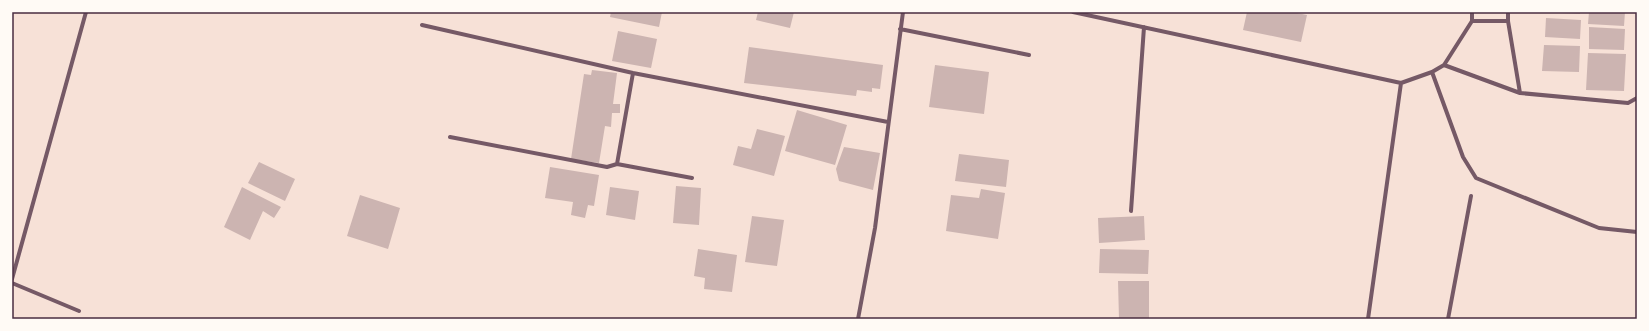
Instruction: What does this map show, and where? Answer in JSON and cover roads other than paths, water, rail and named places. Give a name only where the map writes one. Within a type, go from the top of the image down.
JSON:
[{"type":"street","points":[[12,279],[86,12]]},
{"type":"street","points":[[858,319],[875,228],[903,12]]},
{"type":"street","points":[[1073,12],[1400,83],[1432,72],[1444,65],[1472,22],[1472,12]]},
{"type":"street","points":[[1508,12],[1508,21],[1520,93]]},
{"type":"street","points":[[1472,22],[1508,21]]},
{"type":"street","points":[[422,25],[634,73],[888,122]]},
{"type":"street","points":[[1132,211],[1144,27]]},
{"type":"street","points":[[900,29],[1030,55]]},
{"type":"street","points":[[1444,65],[1520,93],[1628,103],[1637,98]]},
{"type":"street","points":[[1432,72],[1462,157],[1476,178],[1600,228],[1637,232]]},
{"type":"street","points":[[616,164],[634,73]]},
{"type":"street","points":[[1368,319],[1400,83]]},
{"type":"street","points":[[450,137],[607,167],[616,164],[692,178]]},
{"type":"street","points":[[1448,319],[1471,196]]},
{"type":"street","points":[[12,283],[79,311]]}]
